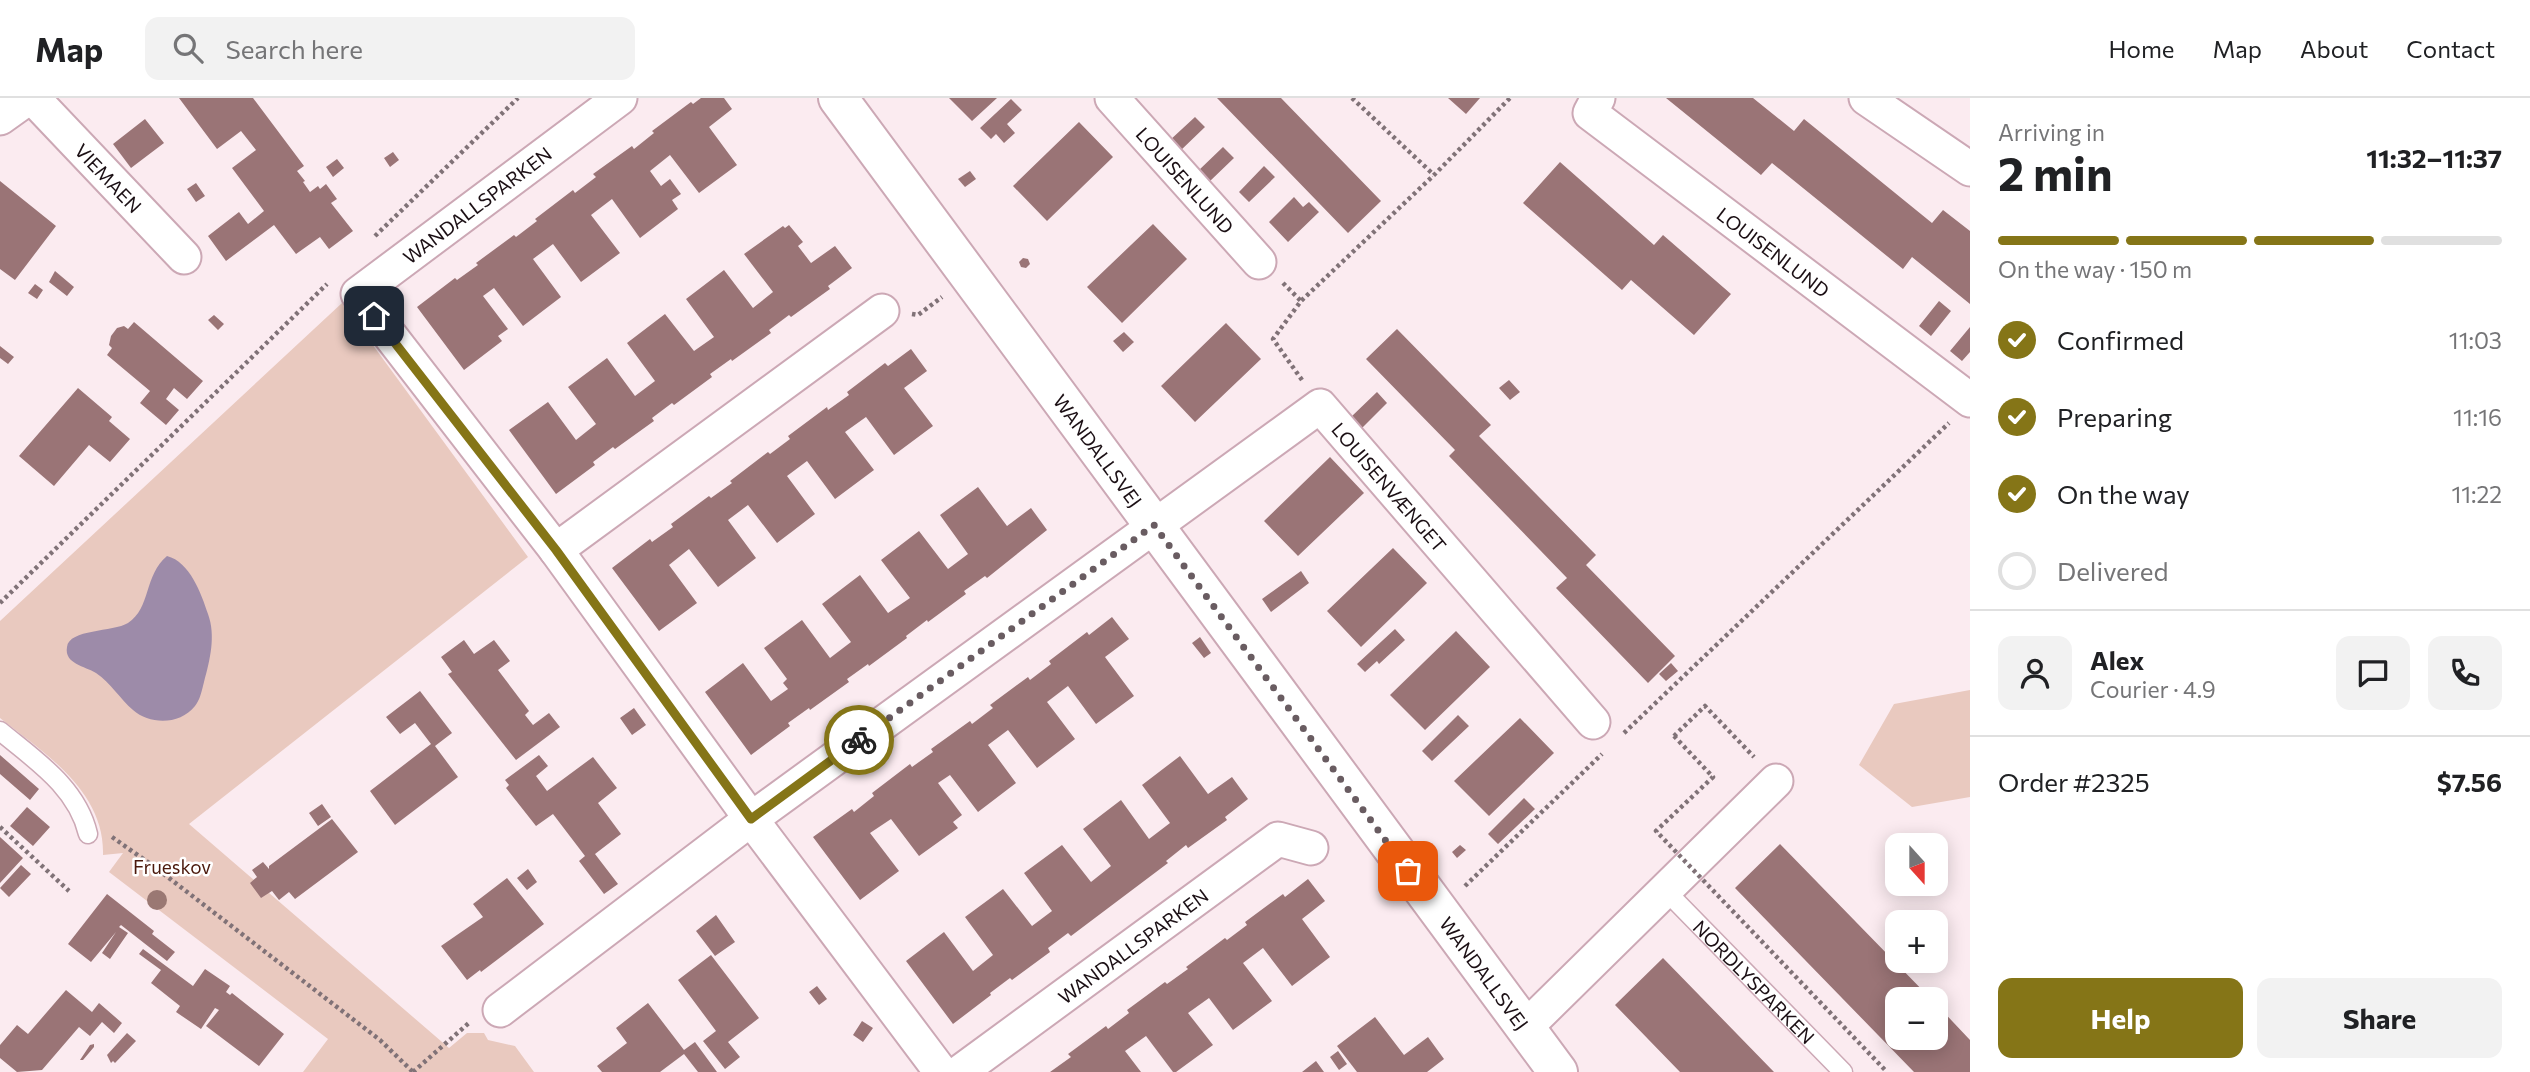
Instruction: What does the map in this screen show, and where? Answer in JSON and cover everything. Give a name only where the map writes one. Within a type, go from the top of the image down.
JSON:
[{"type":"street","name":"VIEMAEN","points":[[0,118],[31,98],[184,257]]},
{"type":"street","name":"WANDALLSPARKEN","points":[[620,98],[358,294],[556,550],[751,819],[941,1072]]},
{"type":"street","name":"WANDALLSVEJ","points":[[838,98],[1558,1072]]},
{"type":"street","name":"LOUISENLUND","points":[[1112,98],[1259,261]]},
{"type":"street","name":"LOUISENLUND","points":[[1598,98],[1590,113],[1960,411]]},
{"type":"street","points":[[1866,98],[1970,169]]},
{"type":"street","points":[[556,550],[882,311]]},
{"type":"street","name":"LOUISENVÆNGET","points":[[1154,525],[1320,406],[1606,737]]},
{"type":"street","points":[[486,1015],[1154,525]]},
{"type":"street","points":[[1525,1028],[1776,780]]},
{"type":"street","name":"WANDALLSPARKEN","points":[[960,1072],[1278,839],[1311,848]]},
{"type":"lane","points":[[0,731],[61,783],[80,808],[88,834]]},
{"type":"lane","name":"NORDLYSPARKEN","points":[[1665,890],[1843,1072]]},
{"type":"path","points":[[369,242],[518,98]]},
{"type":"path","points":[[1352,98],[1434,175]]},
{"type":"path","points":[[1320,406],[1273,339],[1301,301],[1434,175],[1510,98]]},
{"type":"path","points":[[0,603],[330,281]]},
{"type":"path","points":[[1438,913],[1606,737],[1960,411]]},
{"type":"path","points":[[1776,780],[1705,706],[1674,736],[1713,777],[1656,831],[1887,1072]]},
{"type":"path","points":[[0,827],[69,891]]},
{"type":"path","points":[[88,834],[107,833],[145,859],[380,1040],[413,1072],[486,1015]]},
{"type":"green space","name":"Frueskov","points":[[342,303],[528,557],[189,824],[449,1048],[467,1033],[484,1033],[488,1040],[515,1046],[534,1072],[303,1072],[328,1039],[109,872],[123,853],[103,855],[101,832],[83,793],[52,760],[0,718],[0,621]]},
{"type":"green space","points":[[1970,690],[1970,797],[1912,807],[1859,765],[1894,704]]},
{"type":"shaded area","points":[[167,556],[175,559],[194,579],[208,614],[212,639],[197,704],[181,717],[165,721],[148,718],[133,710],[101,677],[72,661],[67,647],[75,637],[121,626],[135,617],[141,609],[154,572]]},
{"type":"building","points":[[179,98],[253,98],[304,166],[297,171],[310,192],[326,184],[337,199],[331,203],[353,231],[329,249],[320,237],[296,254],[274,225],[226,261],[208,236],[239,212],[248,224],[264,211],[232,168],[256,150],[241,131],[217,149]]},
{"type":"building","points":[[701,98],[724,98],[732,109],[709,127],[737,165],[699,193],[670,155],[650,171],[661,186],[670,179],[681,194],[672,200],[678,209],[640,238],[612,199],[591,215],[620,253],[581,282],[553,244],[533,259],[561,297],[523,326],[494,288],[483,296],[508,329],[498,336],[502,341],[464,370],[417,307],[455,278],[457,280],[478,265],[476,263],[514,235],[516,237],[573,190],[575,193],[596,177],[593,174],[632,146],[634,149],[654,133],[652,131],[691,102],[693,104]]},
{"type":"building","points":[[949,98],[997,98],[972,121]]},
{"type":"building","points":[[1217,98],[1281,98],[1381,201],[1348,233]]},
{"type":"building","points":[[1448,98],[1480,98],[1466,114]]},
{"type":"building","points":[[1666,98],[1753,98],[1794,131],[1804,119],[1932,223],[1943,210],[1970,231],[1970,304],[1912,257],[1903,269],[1772,163],[1761,175]]},
{"type":"building","points":[[1011,99],[1022,110],[1007,124],[1015,133],[1004,143],[996,134],[991,139],[980,128]]},
{"type":"building","points":[[1195,117],[1205,127],[1179,152],[1169,141]]},
{"type":"building","points":[[145,119],[164,143],[131,168],[113,144]]},
{"type":"building","points":[[1079,122],[1113,157],[1047,221],[1013,186]]},
{"type":"building","points":[[1223,147],[1234,158],[1209,182],[1198,171]]},
{"type":"building","points":[[393,152],[399,160],[390,167],[384,158]]},
{"type":"building","points":[[337,159],[344,168],[333,177],[326,167]]},
{"type":"building","points":[[1560,162],[1654,245],[1663,235],[1731,294],[1694,335],[1631,280],[1622,290],[1523,203]]},
{"type":"building","points":[[1264,166],[1275,177],[1249,202],[1239,192]]},
{"type":"building","points":[[970,171],[976,179],[965,187],[958,179]]},
{"type":"building","points":[[0,181],[56,226],[15,280],[0,269]]},
{"type":"building","points":[[196,183],[205,196],[196,202],[187,189]]},
{"type":"building","points":[[1294,197],[1303,207],[1309,202],[1319,212],[1288,242],[1269,222]]},
{"type":"building","points":[[1153,224],[1187,259],[1122,323],[1087,287]]},
{"type":"building","points":[[789,225],[803,242],[798,246],[811,263],[835,246],[852,268],[828,286],[830,289],[791,317],[789,315],[769,330],[771,333],[710,374],[712,377],[674,405],[672,403],[652,418],[654,421],[615,449],[613,447],[593,462],[595,465],[556,494],[509,430],[548,402],[576,440],[596,424],[568,387],[607,358],[635,396],[655,381],[627,343],[665,314],[694,351],[714,337],[686,299],[724,270],[753,308],[773,292],[744,254],[783,226],[785,228]]},
{"type":"building","points":[[1023,258],[1028,259],[1030,264],[1026,268],[1021,267],[1019,262]]},
{"type":"building","points":[[55,271],[74,287],[67,296],[49,282]]},
{"type":"building","points":[[35,284],[43,290],[37,299],[28,293]]},
{"type":"building","points":[[1939,301],[1951,311],[1931,336],[1919,326]]},
{"type":"building","points":[[214,315],[224,324],[218,330],[208,320]]},
{"type":"building","points":[[134,322],[203,381],[187,399],[174,388],[166,399],[179,410],[166,425],[140,403],[150,391],[107,355],[112,348],[109,345],[111,336],[117,328],[124,326],[128,329]]},
{"type":"building","points":[[1226,323],[1261,359],[1195,422],[1161,386]]},
{"type":"building","points":[[1970,327],[1970,352],[1962,361],[1950,351]]},
{"type":"building","points":[[1397,329],[1491,425],[1479,436],[1596,555],[1586,565],[1675,656],[1648,683],[1556,588],[1567,578],[1449,456],[1455,450],[1366,359]]},
{"type":"building","points":[[1124,332],[1134,342],[1123,352],[1113,341]]},
{"type":"building","points":[[0,346],[14,357],[8,364],[0,358]]},
{"type":"building","points":[[911,349],[927,371],[904,388],[933,426],[894,455],[866,417],[845,432],[874,470],[835,499],[807,461],[787,476],[815,514],[777,543],[748,505],[728,520],[756,558],[718,587],[689,549],[669,565],[697,603],[659,631],[612,568],[650,539],[652,542],[673,527],[671,524],[709,496],[711,498],[732,483],[730,481],[768,452],[770,454],[790,439],[788,436],[827,407],[828,410],[849,395],[847,392],[885,363],[888,366]]},
{"type":"building","points":[[1509,380],[1520,392],[1510,400],[1499,388]]},
{"type":"building","points":[[78,388],[112,417],[109,421],[130,439],[110,462],[89,445],[54,486],[19,456]]},
{"type":"building","points":[[1377,392],[1387,403],[1362,428],[1351,417]]},
{"type":"building","points":[[1330,457],[1364,493],[1298,556],[1264,521]]},
{"type":"building","points":[[978,487],[1007,526],[1031,508],[1047,530],[987,578],[985,576],[964,591],[966,594],[928,622],[927,620],[906,636],[907,638],[847,679],[849,682],[788,723],[790,726],[751,755],[705,692],[743,663],[771,701],[788,689],[783,683],[787,679],[764,648],[802,620],[830,658],[851,642],[822,604],[860,575],[888,613],[910,598],[881,560],[919,531],[948,569],[968,554],[940,515]]},
{"type":"building","points":[[1393,548],[1427,583],[1361,647],[1327,611]]},
{"type":"building","points":[[1301,571],[1309,583],[1271,612],[1262,599]]},
{"type":"building","points":[[1112,617],[1129,639],[1105,657],[1134,696],[1096,724],[1068,686],[1047,702],[1075,739],[1037,768],[1008,730],[988,745],[1016,783],[978,812],[950,775],[938,783],[962,815],[953,822],[958,828],[919,856],[891,819],[870,833],[899,871],[860,900],[813,837],[852,809],[854,812],[874,796],[872,793],[910,764],[912,767],[933,752],[931,749],[970,721],[972,724],[993,708],[990,705],[1028,677],[1030,680],[1051,664],[1049,661]]},
{"type":"building","points":[[1395,629],[1405,640],[1379,664],[1377,661],[1365,672],[1357,664]]},
{"type":"building","points":[[1456,631],[1490,667],[1425,730],[1390,695]]},
{"type":"building","points":[[1200,637],[1211,653],[1204,658],[1192,643]]},
{"type":"building","points":[[464,640],[474,654],[494,640],[510,661],[498,670],[529,711],[525,715],[533,725],[549,713],[560,727],[516,760],[448,674],[452,672],[441,657]]},
{"type":"building","points":[[1671,663],[1678,671],[1666,681],[1659,674]]},
{"type":"building","points":[[420,691],[452,733],[435,746],[458,777],[395,825],[370,791],[431,744],[415,723],[400,734],[386,717]]},
{"type":"building","points":[[634,708],[646,725],[632,735],[620,718]]},
{"type":"building","points":[[1458,715],[1469,726],[1432,761],[1422,751]]},
{"type":"building","points":[[1520,718],[1554,753],[1489,816],[1454,781]]},
{"type":"building","points":[[0,755],[39,789],[30,800],[0,774]]},
{"type":"building","points":[[539,755],[548,766],[536,776],[547,791],[593,757],[617,788],[598,803],[621,834],[595,854],[618,884],[604,894],[579,861],[585,856],[553,814],[536,826],[506,788],[509,785],[505,780]]},
{"type":"building","points":[[1180,756],[1208,794],[1232,777],[1248,799],[1225,817],[1227,820],[1188,848],[1186,845],[1166,861],[1168,863],[1071,936],[1068,933],[1048,948],[1050,952],[1012,980],[1010,978],[953,1024],[906,961],[944,932],[973,971],[993,955],[965,917],[1003,889],[1032,926],[1052,911],[1024,873],[1062,845],[1091,882],[1111,866],[1083,829],[1121,800],[1149,839],[1170,823],[1142,785]]},
{"type":"building","points":[[1524,798],[1535,809],[1498,844],[1488,834]]},
{"type":"building","points":[[322,804],[331,817],[318,826],[309,813]]},
{"type":"building","points":[[27,807],[50,827],[33,846],[10,826]]},
{"type":"building","points":[[332,819],[358,852],[295,899],[289,892],[279,900],[272,891],[261,898],[250,883],[257,877],[252,870],[263,862],[269,869],[269,866]]},
{"type":"building","points":[[0,837],[23,858],[0,883]]},
{"type":"building","points":[[1780,844],[1885,952],[1885,973],[1906,973],[1919,987],[1885,987],[1885,1042],[1735,888]]},
{"type":"building","points":[[1460,845],[1466,850],[1457,858],[1452,852]]},
{"type":"building","points":[[21,865],[31,874],[9,897],[0,888]]},
{"type":"building","points":[[528,869],[537,882],[527,890],[517,878]]},
{"type":"building","points":[[507,878],[544,924],[467,980],[441,946],[483,917],[473,904]]},
{"type":"building","points":[[1308,879],[1325,901],[1302,919],[1330,957],[1292,986],[1263,948],[1243,963],[1272,1001],[1233,1030],[1209,998],[1188,1013],[1213,1045],[1176,1072],[1173,1072],[1146,1036],[1125,1051],[1141,1072],[1050,1072],[1071,1057],[1068,1054],[1106,1026],[1108,1029],[1129,1013],[1127,1010],[1188,969],[1186,967],[1247,925],[1245,922]]},
{"type":"building","points":[[107,894],[154,931],[152,934],[175,952],[167,961],[121,925],[119,927],[128,933],[110,959],[102,953],[116,932],[91,962],[68,944]]},
{"type":"building","points":[[716,915],[735,942],[715,956],[696,931]]},
{"type":"building","points":[[143,949],[193,986],[205,969],[230,986],[226,992],[230,995],[232,993],[284,1034],[259,1066],[206,1026],[219,1010],[215,1008],[201,1029],[176,1012],[180,1006],[151,983],[161,970],[139,954]]},
{"type":"building","points":[[711,955],[759,1018],[728,1042],[740,1057],[725,1069],[703,1041],[716,1031],[678,980]]},
{"type":"building","points":[[1663,958],[1774,1072],[1680,1072],[1615,1005]]},
{"type":"building","points":[[817,986],[827,999],[819,1005],[809,992]]},
{"type":"building","points":[[66,990],[92,1012],[99,1003],[122,1023],[114,1033],[102,1022],[90,1036],[79,1027],[42,1070],[17,1072],[0,1058],[0,1045],[17,1025],[28,1034]]},
{"type":"building","points":[[648,1003],[684,1050],[695,1042],[717,1072],[698,1072],[684,1054],[660,1072],[602,1072],[597,1066],[627,1043],[616,1028]]},
{"type":"building","points":[[1375,1017],[1404,1055],[1428,1037],[1444,1059],[1427,1072],[1357,1072],[1337,1046]]},
{"type":"building","points":[[1948,1017],[1970,1040],[1970,1072],[1914,1072],[1893,1050],[1948,1050]]},
{"type":"building","points":[[862,1021],[873,1028],[863,1042],[853,1035]]},
{"type":"building","points":[[127,1033],[136,1041],[115,1063],[111,1063],[107,1055]]},
{"type":"building","points":[[94,1044],[83,1060],[80,1060],[90,1045]]},
{"type":"building","points":[[1338,1051],[1347,1064],[1339,1070],[1330,1057]]},
{"type":"building","points":[[1316,1061],[1324,1072],[1302,1072]]},
{"type":"way so far","points":[[859,740],[1154,525],[1408,871]]},
{"type":"route","points":[[374,316],[556,550],[751,819],[859,740]]}]
